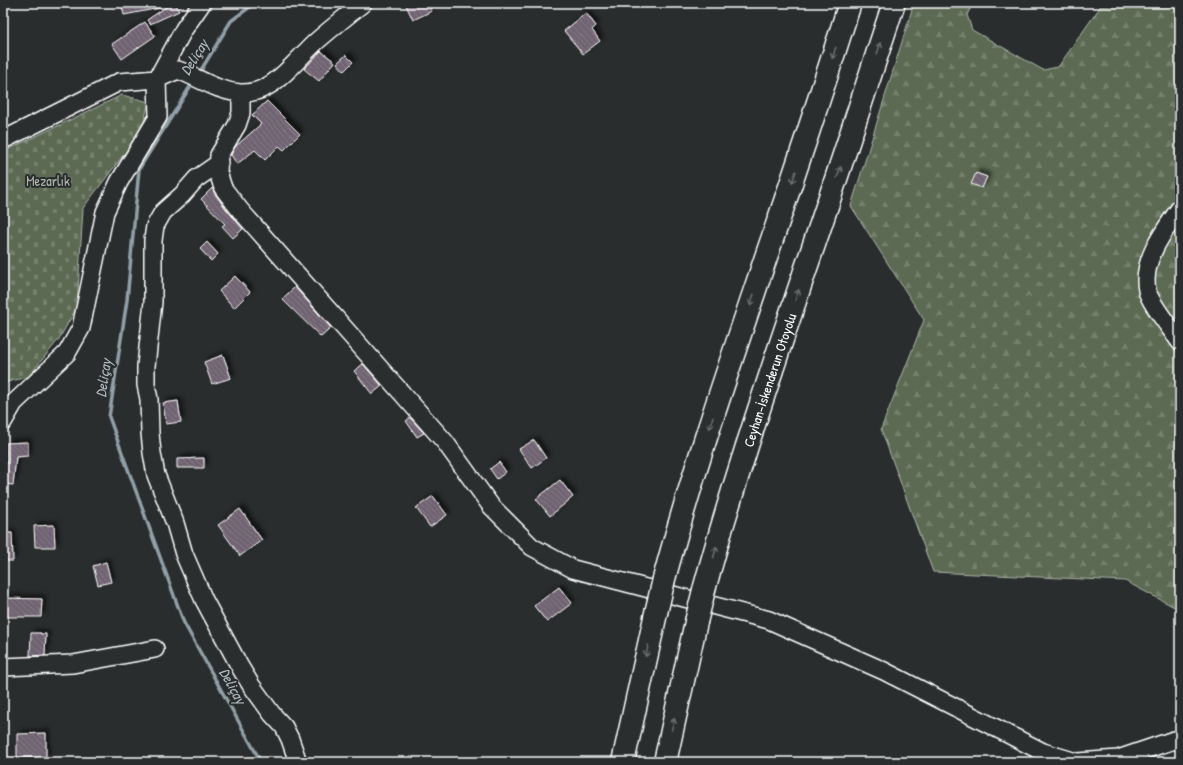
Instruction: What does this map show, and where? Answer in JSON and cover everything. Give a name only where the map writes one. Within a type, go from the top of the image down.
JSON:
[{"type":"highway","points":[[623,762],[656,613],[682,513],[723,384],[802,152],[850,3]]},
{"type":"highway","name":"Ceyhan-İskenderun Otoyolu","points":[[665,762],[696,622],[722,524],[894,3]]},
{"type":"street","points":[[3,422],[8,399],[67,353],[81,328],[105,212],[119,182],[158,117],[156,79],[184,29],[202,3]]},
{"type":"street","points":[[3,140],[119,82],[156,79],[178,70],[220,89],[241,93],[262,90],[279,79],[317,41],[363,3]]},
{"type":"street","points":[[241,93],[242,112],[237,125],[219,155],[218,172],[223,188],[240,210],[445,442],[491,506],[532,547],[573,569],[769,620],[884,671],[1043,752],[1077,762],[1118,759],[1174,740],[1180,741]]},
{"type":"street","points":[[219,163],[206,171],[163,212],[155,226],[153,240],[153,302],[146,366],[146,385],[149,399],[152,453],[156,475],[175,524],[184,554],[204,600],[251,685],[272,714],[284,727],[298,762]]},
{"type":"street","points":[[1180,208],[1161,236],[1146,270],[1147,291],[1155,307],[1180,342]]},
{"type":"street","points":[[3,667],[73,664],[155,649]]},
{"type":"green space","points":[[914,3],[973,3],[967,15],[972,30],[1043,70],[1058,67],[1103,3],[1180,3],[1180,610],[1125,581],[933,572],[881,429],[924,320],[851,206]]},
{"type":"green space","name":"Mezarlık","points":[[122,95],[149,102],[141,132],[83,208],[77,307],[59,339],[28,377],[3,383],[3,152]]},
{"type":"building","points":[[121,3],[159,3],[160,8],[124,15]]},
{"type":"building","points":[[172,3],[175,3],[179,11],[150,24],[147,20]]},
{"type":"building","points":[[405,3],[428,3],[432,11],[413,20]]},
{"type":"building","points":[[586,13],[596,26],[592,30],[600,41],[583,54],[564,31]]},
{"type":"building","points":[[145,22],[155,36],[122,59],[112,44]]},
{"type":"building","points":[[321,51],[335,62],[319,81],[304,69]]},
{"type":"building","points":[[346,55],[353,62],[344,71],[337,63]]},
{"type":"building","points":[[267,101],[300,134],[284,150],[279,146],[265,160],[255,150],[237,164],[231,155],[235,147],[261,124],[252,115]]},
{"type":"building","points":[[976,173],[987,177],[982,188],[971,184]]},
{"type":"building","points":[[212,188],[226,209],[243,229],[233,238],[222,226],[225,224],[201,199]]},
{"type":"building","points":[[207,242],[218,254],[211,261],[200,249]]},
{"type":"building","points":[[235,276],[250,292],[234,308],[219,291]]},
{"type":"building","points":[[295,287],[331,328],[321,337],[282,299]]},
{"type":"building","points":[[223,355],[231,378],[212,384],[204,362]]},
{"type":"building","points":[[363,364],[382,386],[372,394],[354,371]]},
{"type":"building","points":[[178,401],[181,422],[166,424],[163,403]]},
{"type":"building","points":[[410,418],[424,433],[417,437],[406,421]]},
{"type":"building","points":[[534,440],[546,458],[532,468],[519,449]]},
{"type":"building","points":[[28,442],[28,456],[16,457],[13,485],[3,484],[3,462],[7,463],[6,443]]},
{"type":"building","points":[[204,458],[204,468],[177,468],[177,459]]},
{"type":"building","points":[[499,462],[506,472],[497,479],[490,469]]},
{"type":"building","points":[[560,480],[573,497],[550,516],[536,499]]},
{"type":"building","points":[[433,496],[447,515],[430,527],[416,508]]},
{"type":"building","points":[[240,509],[262,540],[240,556],[218,525]]},
{"type":"building","points":[[54,525],[55,547],[35,547],[34,526]]},
{"type":"building","points":[[3,533],[12,533],[13,561],[3,561]]},
{"type":"building","points":[[106,562],[111,582],[98,585],[93,566]]},
{"type":"building","points":[[559,587],[572,603],[547,622],[534,606]]},
{"type":"building","points":[[3,598],[42,599],[41,617],[3,617]]},
{"type":"building","points":[[31,633],[46,634],[45,655],[30,656]]},
{"type":"building","points":[[46,733],[46,757],[17,758],[17,734]]},
{"type":"waterway","name":"Deliçay","points":[[198,75],[231,21],[255,3]]},
{"type":"waterway","name":"Deliçay","points":[[193,82],[139,169],[127,300],[109,417],[184,623],[261,762]]}]
